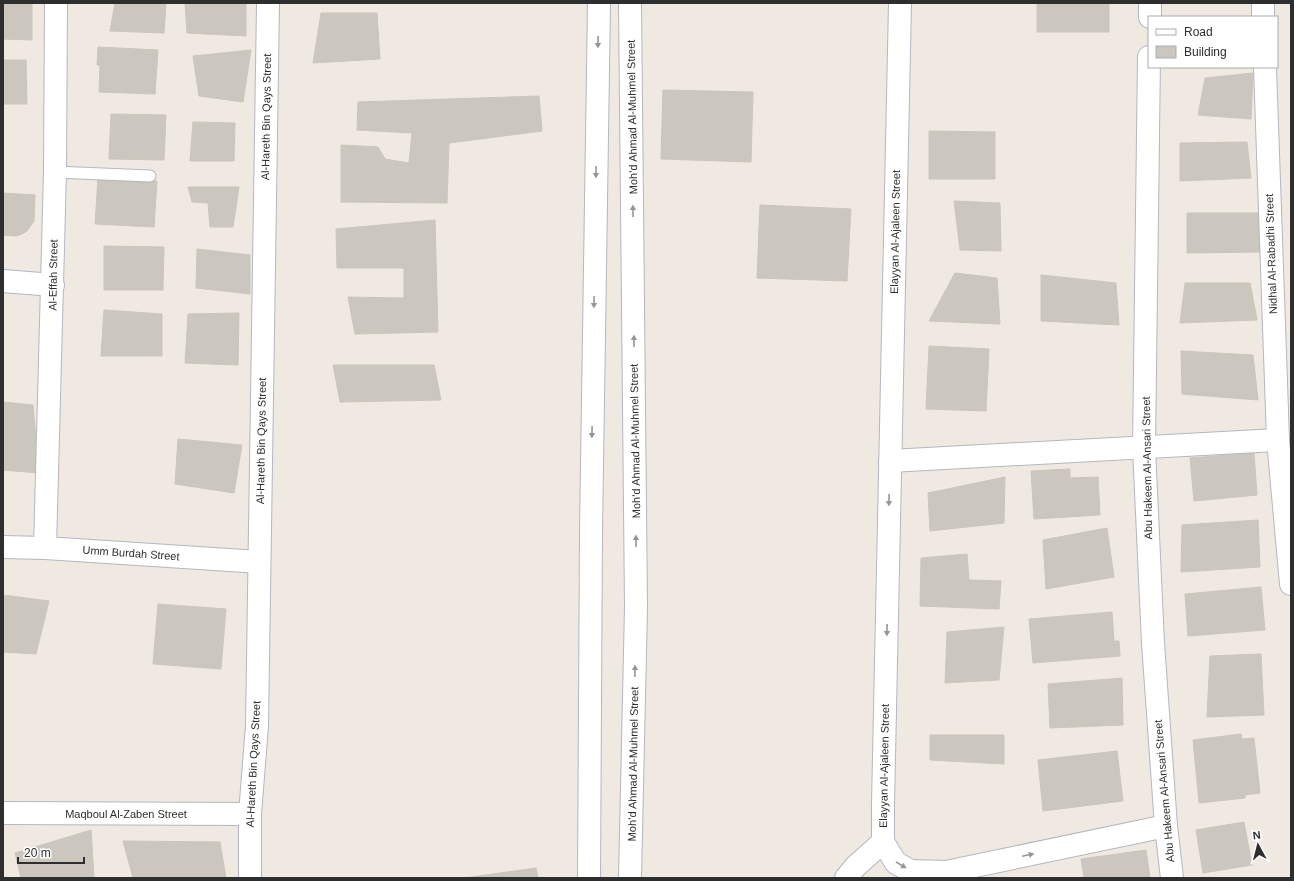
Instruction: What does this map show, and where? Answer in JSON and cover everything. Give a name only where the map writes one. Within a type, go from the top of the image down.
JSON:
[{"type":"street","name":"Al-Effah Street","points":[[45,548],[53,285],[56,3]]},
{"type":"street","name":"Al-Hareth Bin Qays Street","points":[[250,878],[250,814],[256,726],[268,3]]},
{"type":"street","points":[[589,878],[590,540],[599,3]]},
{"type":"street","name":"Moh’d Ahmad Al-Muhmel Street","points":[[630,3],[636,607],[630,878]]},
{"type":"street","name":"Elayyan Al-Ajaleen Street","points":[[900,3],[883,842],[896,863],[911,871],[946,872],[1166,826]]},
{"type":"street","points":[[1150,3],[1150,16]]},
{"type":"street","points":[[1263,3],[1263,16]]},
{"type":"street","name":"Abu Hakeem Al-Ansari Street","points":[[1149,68],[1144,448],[1153,643],[1166,826],[1172,878]]},
{"type":"street","name":"Nidhal Al-Rabadhi Street","points":[[1265,68],[1278,440],[1291,584]]},
{"type":"street","points":[[3,281],[53,285]]},
{"type":"street","points":[[890,461],[1278,440]]},
{"type":"street","name":"Umm Burdah Street","points":[[3,547],[45,548],[259,562]]},
{"type":"street","name":"Maqboul Al-Zaben Street","points":[[3,813],[250,814]]},
{"type":"street","points":[[846,878],[856,866],[883,842]]},
{"type":"lane","points":[[55,172],[150,176]]},
{"type":"building","points":[[3,3],[32,3],[32,40],[3,39]]},
{"type":"building","points":[[115,3],[166,3],[164,33],[110,31]]},
{"type":"building","points":[[185,3],[246,3],[246,36],[187,33]]},
{"type":"building","points":[[1037,3],[1109,3],[1109,32],[1037,32]]},
{"type":"building","points":[[321,13],[377,13],[380,59],[313,63]]},
{"type":"building","points":[[98,47],[158,50],[155,94],[99,92],[100,65],[97,65]]},
{"type":"building","points":[[251,50],[243,102],[199,96],[193,56]]},
{"type":"building","points":[[3,60],[26,60],[27,104],[3,104]]},
{"type":"building","points":[[1253,73],[1251,119],[1198,115],[1205,78]]},
{"type":"building","points":[[663,90],[753,92],[751,162],[661,159]]},
{"type":"building","points":[[539,96],[542,131],[449,143],[447,203],[341,202],[341,145],[378,147],[385,159],[409,163],[412,133],[357,130],[358,102]]},
{"type":"building","points":[[111,114],[166,115],[164,160],[109,159]]},
{"type":"building","points":[[193,122],[235,123],[234,161],[190,161]]},
{"type":"building","points":[[929,131],[995,132],[995,179],[929,179]]},
{"type":"building","points":[[1247,142],[1251,178],[1180,181],[1180,143]]},
{"type":"building","points":[[98,178],[157,181],[154,227],[95,224]]},
{"type":"building","points":[[188,187],[239,187],[233,227],[210,227],[208,203],[192,202]]},
{"type":"building","points":[[3,193],[35,195],[34,221],[27,231],[22,234],[16,236],[3,235]]},
{"type":"building","points":[[954,201],[1000,203],[1001,251],[960,250]]},
{"type":"building","points":[[760,205],[851,209],[847,281],[757,278]]},
{"type":"building","points":[[1187,213],[1261,213],[1261,252],[1187,253]]},
{"type":"building","points":[[435,220],[438,332],[355,334],[348,297],[404,298],[404,268],[337,268],[336,229]]},
{"type":"building","points":[[104,246],[164,247],[163,290],[104,290]]},
{"type":"building","points":[[197,249],[250,255],[250,294],[196,288]]},
{"type":"building","points":[[955,273],[997,278],[1000,324],[929,321]]},
{"type":"building","points":[[1041,275],[1116,283],[1119,325],[1041,321]]},
{"type":"building","points":[[1185,283],[1250,283],[1257,320],[1180,323]]},
{"type":"building","points":[[104,310],[162,314],[162,356],[101,356]]},
{"type":"building","points":[[239,313],[238,365],[185,363],[188,314]]},
{"type":"building","points":[[929,346],[989,349],[986,411],[926,409]]},
{"type":"building","points":[[1181,351],[1253,355],[1258,400],[1182,394]]},
{"type":"building","points":[[333,365],[434,365],[441,400],[340,402]]},
{"type":"building","points":[[3,402],[33,405],[39,473],[3,470]]},
{"type":"building","points":[[178,439],[242,445],[234,493],[175,484]]},
{"type":"building","points":[[1254,453],[1257,495],[1194,501],[1190,458]]},
{"type":"building","points":[[1070,469],[1070,478],[1098,477],[1100,515],[1034,519],[1031,471]]},
{"type":"building","points":[[1005,477],[1004,523],[930,531],[928,493]]},
{"type":"building","points":[[1258,520],[1260,567],[1181,572],[1182,525]]},
{"type":"building","points":[[1107,528],[1114,577],[1046,589],[1043,540]]},
{"type":"building","points":[[967,554],[969,580],[1001,581],[999,609],[920,606],[921,558]]},
{"type":"building","points":[[1261,587],[1265,630],[1188,636],[1185,594]]},
{"type":"building","points":[[3,595],[49,601],[36,654],[3,652]]},
{"type":"building","points":[[158,604],[226,609],[221,669],[153,664]]},
{"type":"building","points":[[1112,612],[1114,641],[1119,641],[1120,656],[1033,663],[1029,619]]},
{"type":"building","points":[[1004,627],[999,680],[945,683],[947,632]]},
{"type":"building","points":[[1261,654],[1264,715],[1207,717],[1210,656]]},
{"type":"building","points":[[1122,678],[1123,725],[1050,728],[1048,684]]},
{"type":"building","points":[[1241,734],[1242,739],[1254,738],[1260,793],[1245,795],[1245,798],[1199,803],[1193,740]]},
{"type":"building","points":[[930,735],[1004,735],[1004,764],[930,760]]},
{"type":"building","points":[[1117,751],[1123,801],[1043,811],[1038,760]]},
{"type":"building","points":[[1244,822],[1252,865],[1203,873],[1196,830]]},
{"type":"building","points":[[91,830],[94,878],[21,878],[15,853]]},
{"type":"building","points":[[123,841],[220,842],[226,878],[133,878]]},
{"type":"building","points":[[1146,850],[1150,878],[1084,878],[1081,859]]},
{"type":"building","points":[[536,868],[538,878],[464,878]]}]
